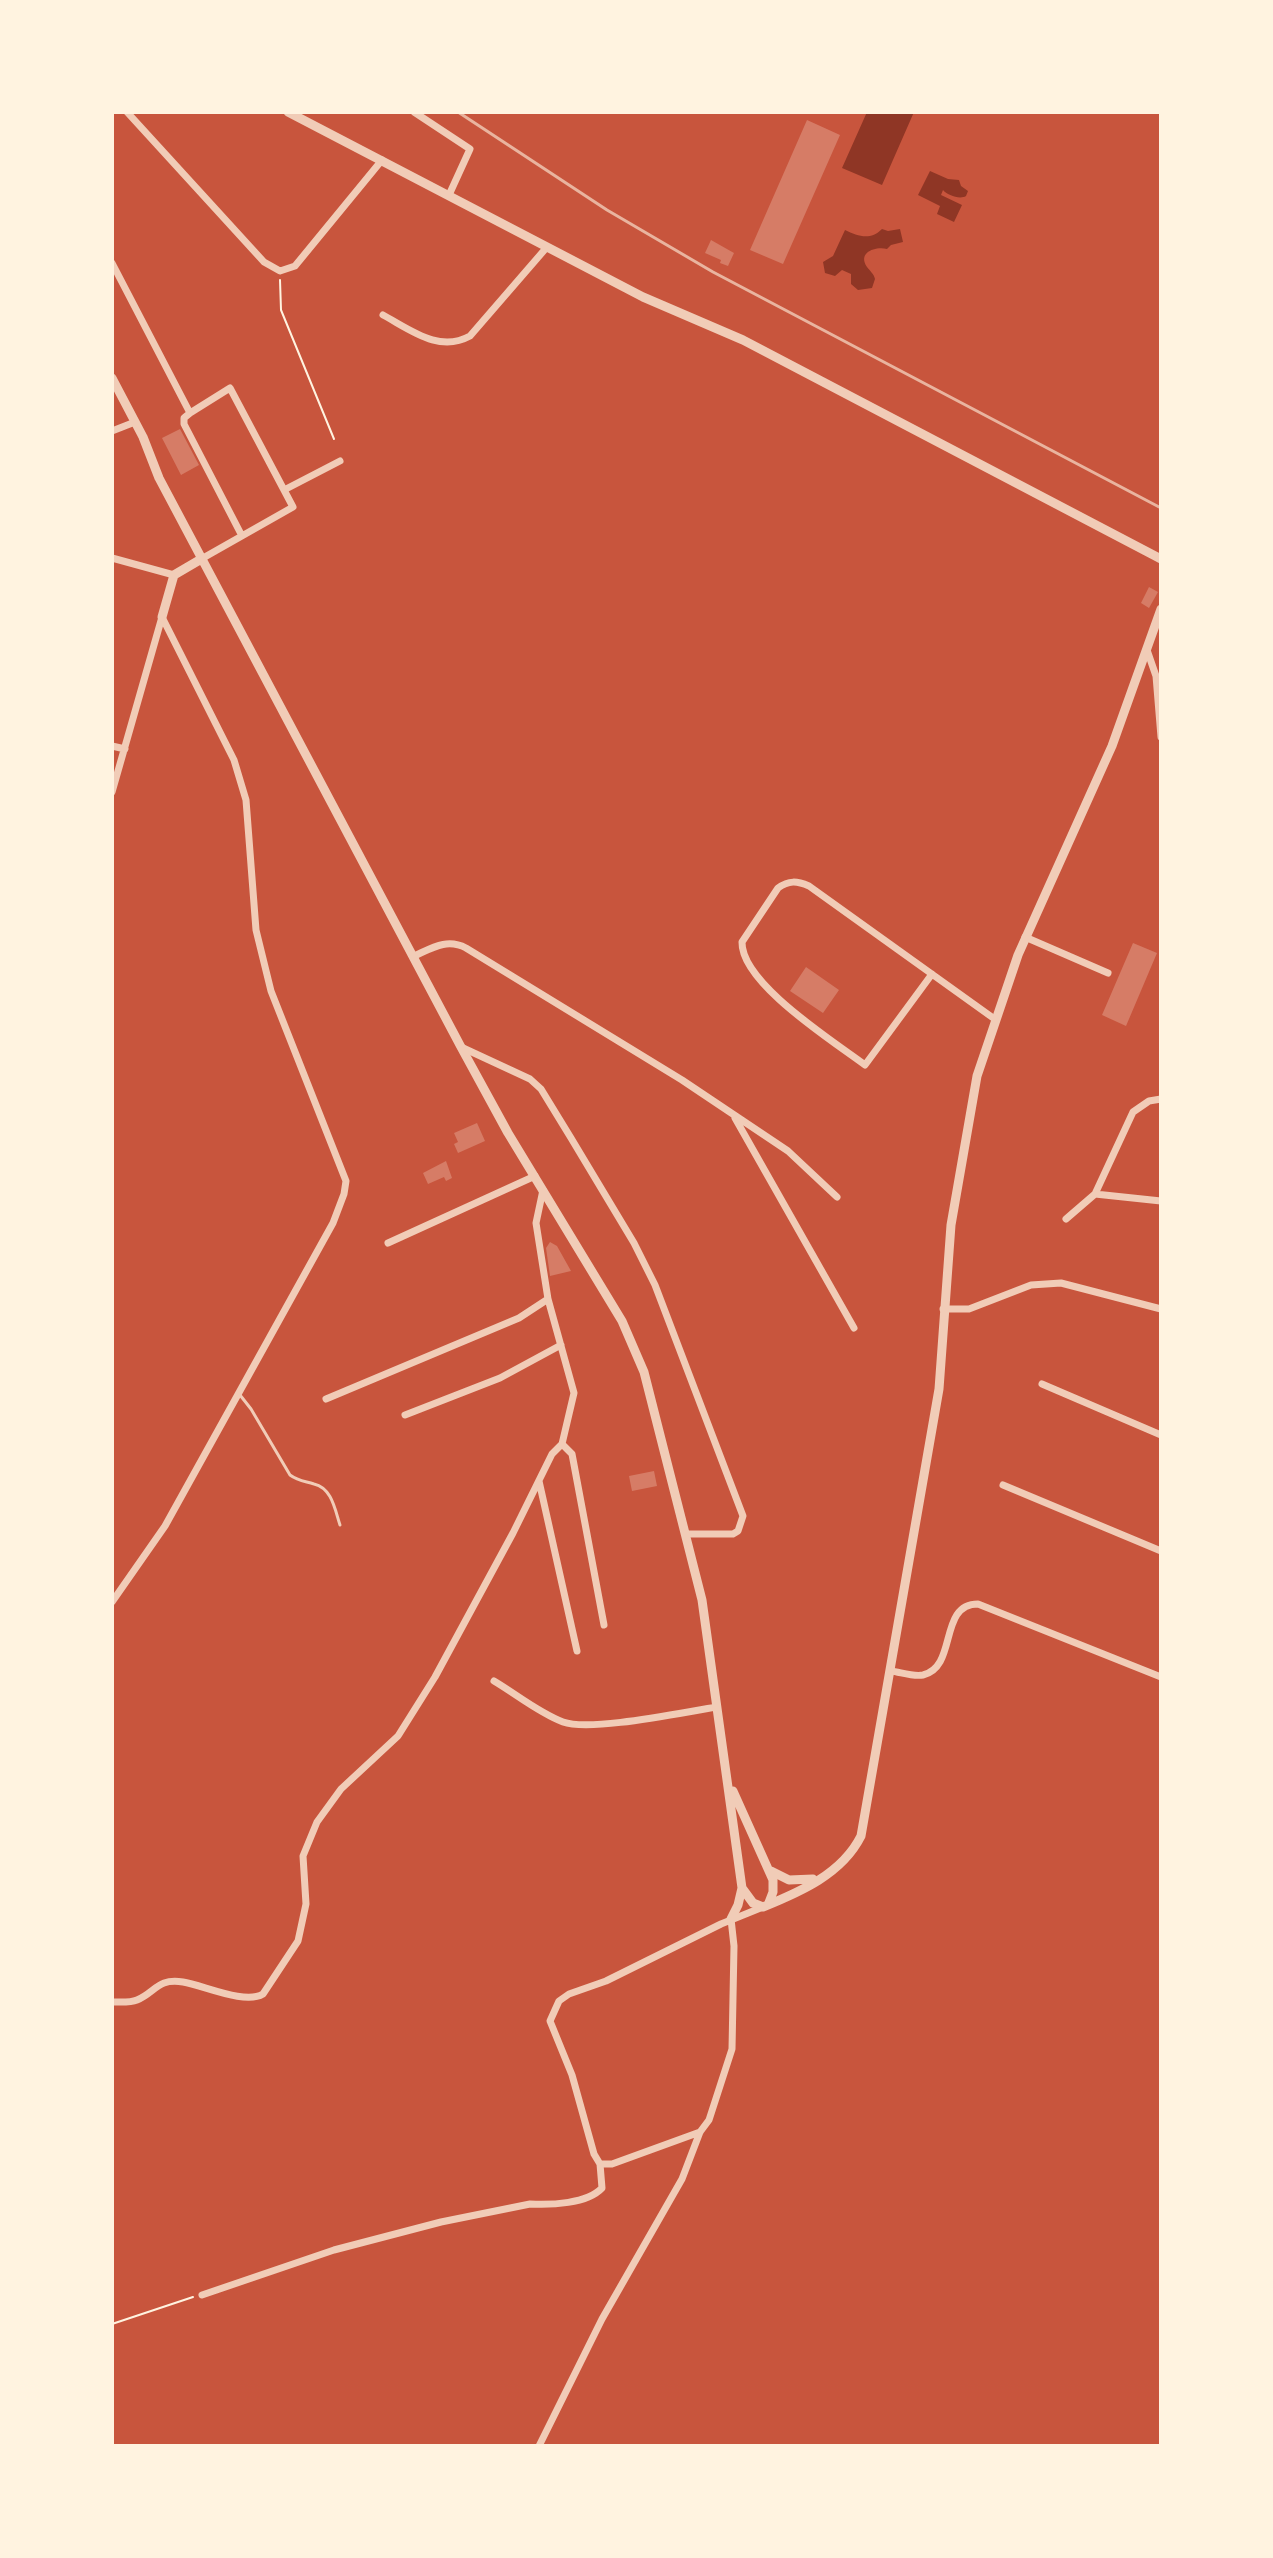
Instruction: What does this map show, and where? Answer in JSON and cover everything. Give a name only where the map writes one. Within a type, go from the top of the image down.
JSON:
[{"type":"street","points":[[127,112],[264,262],[280,271],[295,266],[382,160]]},
{"type":"street","points":[[288,112],[643,297],[743,340],[1161,559]]},
{"type":"street","points":[[414,112],[470,149],[449,195]]},
{"type":"street","points":[[383,315],[426,338],[441,343],[458,343],[470,336],[547,247]]},
{"type":"street","points":[[112,263],[190,413]]},
{"type":"street","points":[[112,378],[159,478],[461,1047],[622,1321],[644,1372],[702,1600],[742,1888],[731,1919],[734,1946],[732,2049],[709,2120],[700,2132],[682,2179],[602,2319],[539,2446]]},
{"type":"street","points":[[112,792],[174,575],[293,507],[230,388],[190,413],[184,418],[184,424],[242,536]]},
{"type":"street","points":[[112,431],[135,422]]},
{"type":"street","points":[[284,490],[340,461]]},
{"type":"street","points":[[112,558],[174,575]]},
{"type":"street","points":[[202,2295],[334,2250],[441,2222],[530,2204],[594,2196],[602,2188],[600,2164],[594,2154],[572,2075],[550,2021],[554,2009],[569,1994],[606,1981],[821,1878],[847,1857],[861,1836],[939,1389],[942,1309],[951,1225],[977,1076],[1025,937],[1112,746],[1161,609]]},
{"type":"street","points":[[112,1602],[165,1526],[333,1223],[346,1181],[271,991],[262,959],[256,930],[246,800],[234,760],[162,617]]},
{"type":"street","points":[[1147,650],[1156,676],[1161,737]]},
{"type":"street","points":[[112,746],[125,749]]},
{"type":"street","points":[[932,974],[865,1065],[772,995],[748,963],[742,942],[778,888],[786,882],[797,882],[809,886],[932,974],[996,1020]]},
{"type":"street","points":[[1025,937],[1108,973]]},
{"type":"street","points":[[414,956],[445,943],[466,948],[682,1080],[788,1151],[837,1197]]},
{"type":"street","points":[[461,1047],[517,1072],[541,1089],[634,1243],[655,1285],[743,1516],[738,1531],[733,1534],[687,1534]]},
{"type":"street","points":[[1066,1219],[1095,1194],[1133,1112],[1149,1101],[1161,1099]]},
{"type":"street","points":[[733,1115],[854,1328]]},
{"type":"street","points":[[388,1243],[535,1176]]},
{"type":"street","points":[[112,2002],[139,1999],[157,1985],[176,1981],[249,1998],[263,1994],[298,1941],[306,1904],[303,1856],[317,1822],[341,1789],[398,1736],[435,1677],[552,1454],[562,1444],[574,1393],[548,1299],[536,1223],[543,1190]]},
{"type":"street","points":[[1095,1194],[1161,1201]]},
{"type":"street","points":[[942,1309],[969,1309],[1031,1285],[1061,1283],[1161,1309]]},
{"type":"street","points":[[326,1399],[519,1318],[548,1299]]},
{"type":"street","points":[[405,1415],[500,1378],[561,1345]]},
{"type":"street","points":[[1042,1384],[1161,1435]]},
{"type":"street","points":[[562,1444],[572,1454],[604,1625]]},
{"type":"street","points":[[539,1481],[577,1651]]},
{"type":"street","points":[[1003,1485],[1161,1551]]},
{"type":"street","points":[[891,1671],[919,1675],[932,1671],[941,1659],[957,1614],[970,1604],[978,1604],[1161,1677]]},
{"type":"street","points":[[494,1681],[564,1722],[579,1725],[717,1707]]},
{"type":"street","points":[[728,1781],[769,1869],[774,1887],[765,1906]]},
{"type":"street","points":[[769,1869],[789,1880],[821,1878]]},
{"type":"street","points":[[742,1888],[753,1903],[765,1906]]},
{"type":"street","points":[[600,2164],[612,2164],[700,2132]]},
{"type":"lane","points":[[238,1393],[251,1409],[290,1475],[327,1491],[340,1525]]},
{"type":"path","points":[[280,271],[281,310],[319,396],[334,439]]},
{"type":"path","points":[[112,2324],[202,2295]]},
{"type":"shaded area","points":[[867,112],[914,112],[882,185],[842,168]]},
{"type":"shaded area","points":[[930,171],[959,180],[968,191],[966,196],[960,197],[943,190],[941,195],[962,205],[954,222],[937,214],[940,206],[918,195]]},
{"type":"shaded area","points":[[882,229],[900,229],[903,242],[887,249],[873,249],[866,254],[865,262],[875,279],[872,288],[858,290],[851,284],[851,274],[842,270],[835,276],[825,273],[823,262],[833,256],[845,230],[868,236]]},
{"type":"building","points":[[807,120],[840,135],[783,264],[750,250]]},
{"type":"building","points":[[711,240],[734,253],[728,266],[705,253]]},
{"type":"building","points":[[180,429],[199,465],[181,475],[162,438]]},
{"type":"building","points":[[1149,587],[1158,592],[1149,608],[1141,603]]},
{"type":"building","points":[[1133,943],[1157,953],[1126,1026],[1102,1015]]},
{"type":"building","points":[[806,967],[839,990],[823,1013],[790,991]]},
{"type":"building","points":[[477,1123],[485,1141],[458,1153],[454,1133]]},
{"type":"building","points":[[446,1161],[452,1178],[446,1181],[444,1177],[428,1184],[423,1173]]},
{"type":"building","points":[[550,1242],[557,1246],[571,1271],[550,1276],[546,1248]]},
{"type":"building","points":[[654,1471],[657,1486],[632,1491],[629,1476]]},
{"type":"railway","points":[[458,112],[607,210],[713,272],[1161,508]]}]
